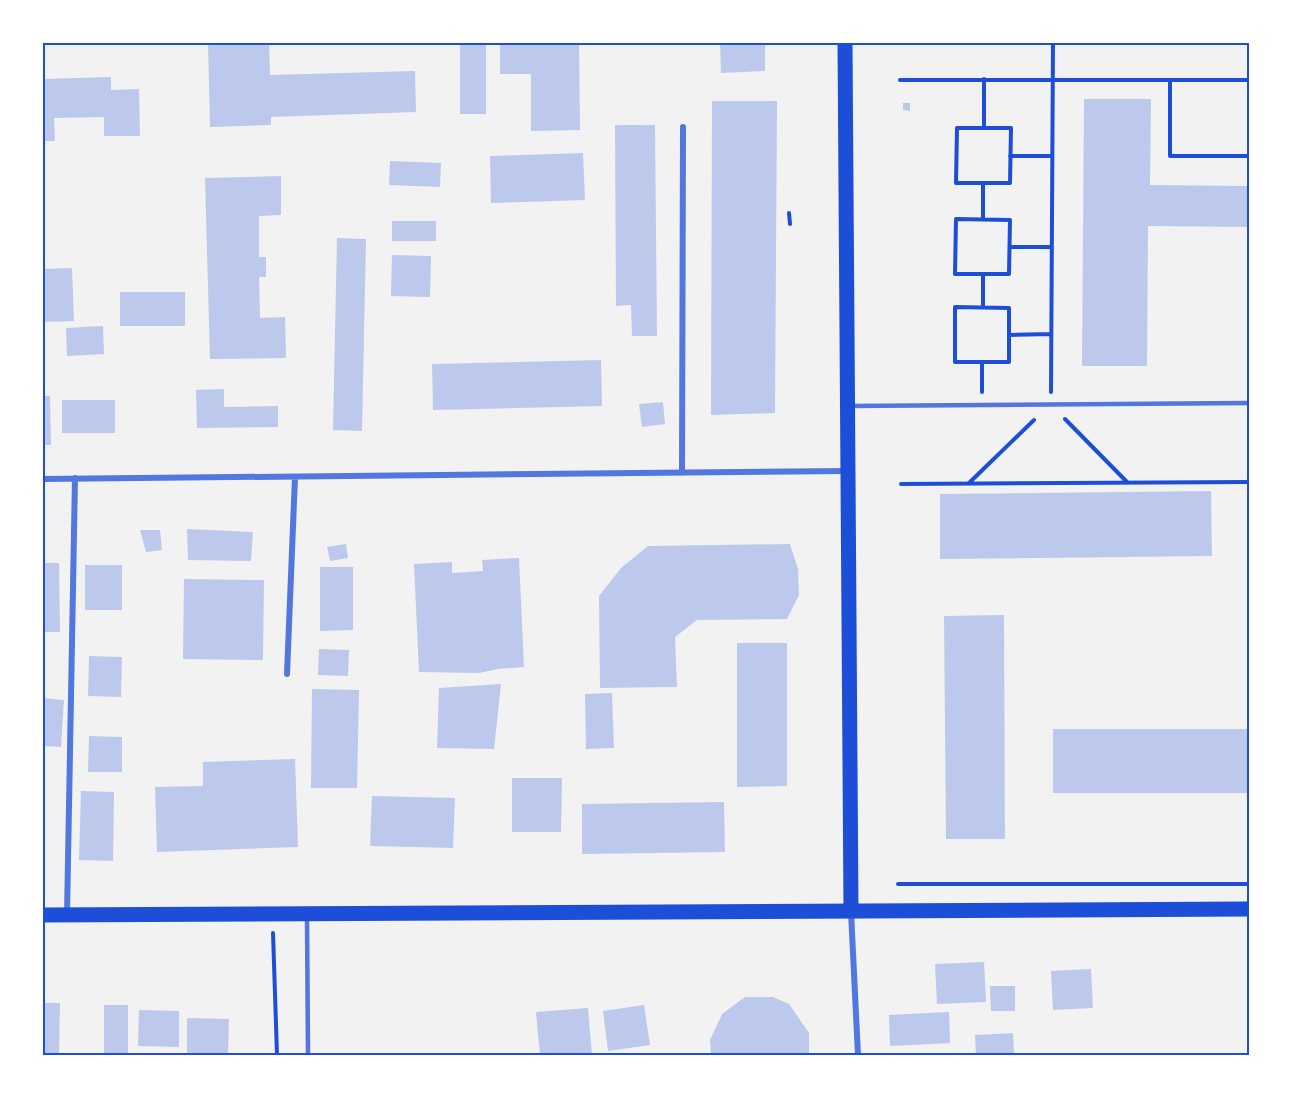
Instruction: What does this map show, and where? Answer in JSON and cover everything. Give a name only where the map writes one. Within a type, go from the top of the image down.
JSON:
[{"type":"main road","points":[[845,42],[851,910]]},
{"type":"main road","points":[[42,915],[1249,909]]},
{"type":"street","points":[[682,473],[683,126]]},
{"type":"street","points":[[42,479],[848,471]]},
{"type":"street","points":[[287,674],[296,477]]},
{"type":"street","points":[[67,915],[75,478]]},
{"type":"street","points":[[851,910],[858,1055]]},
{"type":"lane","points":[[847,406],[1249,403]]},
{"type":"lane","points":[[308,914],[308,1055]]},
{"type":"path","points":[[969,483],[1050,404],[1053,42]]},
{"type":"path","points":[[984,79],[984,128]]},
{"type":"path","points":[[900,80],[1249,80]]},
{"type":"path","points":[[1170,80],[1170,156],[1249,156]]},
{"type":"path","points":[[957,128],[984,128],[1011,128],[1010,183],[956,183],[957,128]]},
{"type":"path","points":[[1010,156],[1052,156]]},
{"type":"path","points":[[983,183],[983,219]]},
{"type":"path","points":[[789,213],[790,224]]},
{"type":"path","points":[[956,219],[983,219],[1010,220],[1009,274],[956,274],[956,219]]},
{"type":"path","points":[[1010,247],[1052,247]]},
{"type":"path","points":[[982,307],[983,274]]},
{"type":"path","points":[[955,307],[982,307],[1009,308],[1009,362],[955,362],[955,307]]},
{"type":"path","points":[[1009,335],[1051,334]]},
{"type":"path","points":[[982,362],[982,404]]},
{"type":"path","points":[[1050,404],[1128,482]]},
{"type":"path","points":[[901,484],[1249,482]]},
{"type":"path","points":[[898,885],[1249,884]]},
{"type":"path","points":[[273,914],[277,1055]]},
{"type":"building","points":[[208,42],[269,42],[270,75],[415,71],[416,112],[271,117],[271,125],[210,127]]},
{"type":"building","points":[[460,42],[486,42],[486,114],[460,114]]},
{"type":"building","points":[[500,42],[579,42],[580,130],[531,131],[531,74],[500,74]]},
{"type":"building","points":[[720,42],[765,42],[765,71],[721,73]]},
{"type":"building","points":[[111,77],[111,90],[139,89],[140,136],[104,136],[104,117],[54,118],[55,141],[42,141],[42,79]]},
{"type":"building","points":[[1084,99],[1151,99],[1150,185],[1249,186],[1249,227],[1148,226],[1147,366],[1082,366]]},
{"type":"building","points":[[712,101],[777,101],[775,413],[711,415]]},
{"type":"building","points":[[903,103],[910,103],[910,111],[903,110]]},
{"type":"building","points":[[615,125],[655,125],[657,336],[632,336],[631,305],[616,306]]},
{"type":"building","points":[[583,153],[585,200],[491,203],[490,156]]},
{"type":"building","points":[[390,161],[441,163],[440,187],[389,185]]},
{"type":"building","points":[[281,176],[281,215],[259,216],[259,257],[266,257],[266,277],[259,277],[260,318],[285,317],[286,358],[210,359],[205,178]]},
{"type":"building","points":[[392,221],[436,221],[436,241],[392,241]]},
{"type":"building","points":[[337,238],[366,239],[362,431],[333,430]]},
{"type":"building","points":[[392,255],[431,256],[430,297],[391,296]]},
{"type":"building","points":[[72,268],[74,321],[42,322],[42,269]]},
{"type":"building","points":[[120,292],[185,292],[185,326],[120,326]]},
{"type":"building","points":[[103,326],[104,354],[67,356],[66,328]]},
{"type":"building","points":[[601,360],[602,406],[433,410],[432,364]]},
{"type":"building","points":[[224,389],[224,407],[278,406],[278,427],[197,428],[196,390]]},
{"type":"building","points":[[42,396],[50,396],[51,445],[42,445]]},
{"type":"building","points":[[62,400],[115,400],[115,433],[62,433]]},
{"type":"building","points":[[663,402],[665,424],[642,427],[639,404]]},
{"type":"building","points":[[1211,491],[1212,556],[940,559],[940,494]]},
{"type":"building","points":[[187,529],[253,532],[251,561],[188,560]]},
{"type":"building","points":[[140,530],[160,530],[162,550],[146,552]]},
{"type":"building","points":[[346,544],[348,558],[330,561],[327,547]]},
{"type":"building","points":[[790,544],[798,569],[799,595],[787,619],[697,620],[675,637],[677,687],[600,688],[599,596],[621,568],[648,546]]},
{"type":"building","points":[[519,558],[524,667],[479,673],[419,672],[414,564],[452,562],[452,573],[483,571],[482,560]]},
{"type":"building","points":[[42,563],[59,563],[60,632],[42,632]]},
{"type":"building","points":[[85,565],[122,565],[122,610],[85,610]]},
{"type":"building","points":[[320,567],[353,567],[353,630],[320,631]]},
{"type":"building","points":[[184,579],[264,580],[263,660],[183,659]]},
{"type":"building","points":[[1004,615],[1005,839],[946,839],[944,616]]},
{"type":"building","points":[[737,643],[787,643],[787,786],[737,787]]},
{"type":"building","points":[[319,649],[349,650],[348,676],[318,675]]},
{"type":"building","points":[[89,656],[122,657],[121,697],[88,696]]},
{"type":"building","points":[[501,684],[494,749],[437,748],[439,688]]},
{"type":"building","points":[[312,689],[359,690],[357,788],[311,788]]},
{"type":"building","points":[[612,693],[614,748],[586,749],[585,694]]},
{"type":"building","points":[[42,698],[64,700],[61,747],[42,746]]},
{"type":"building","points":[[1053,729],[1249,729],[1249,793],[1053,793]]},
{"type":"building","points":[[89,736],[122,737],[122,772],[88,772]]},
{"type":"building","points":[[295,759],[298,847],[157,852],[155,787],[203,786],[203,762]]},
{"type":"building","points":[[512,778],[562,778],[561,832],[512,832]]},
{"type":"building","points":[[81,791],[114,792],[113,861],[79,860]]},
{"type":"building","points":[[372,796],[455,798],[453,848],[370,846]]},
{"type":"building","points":[[724,802],[725,852],[582,854],[582,804]]},
{"type":"building","points":[[984,962],[986,1002],[937,1004],[935,964]]},
{"type":"building","points":[[1091,969],[1093,1008],[1053,1010],[1051,971]]},
{"type":"building","points":[[990,986],[1015,986],[1015,1011],[991,1011]]},
{"type":"building","points":[[745,997],[773,997],[789,1004],[809,1033],[809,1055],[711,1055],[710,1040],[722,1014]]},
{"type":"building","points":[[42,1003],[60,1003],[59,1055],[42,1055]]},
{"type":"building","points":[[104,1005],[128,1005],[128,1055],[104,1055]]},
{"type":"building","points":[[644,1005],[650,1045],[608,1051],[603,1011]]},
{"type":"building","points":[[588,1008],[592,1055],[540,1055],[536,1012]]},
{"type":"building","points":[[139,1010],[179,1011],[179,1047],[138,1046]]},
{"type":"building","points":[[949,1012],[950,1043],[890,1046],[889,1015]]},
{"type":"building","points":[[187,1018],[229,1019],[228,1055],[187,1055]]},
{"type":"building","points":[[1013,1033],[1014,1055],[976,1055],[975,1035]]}]
